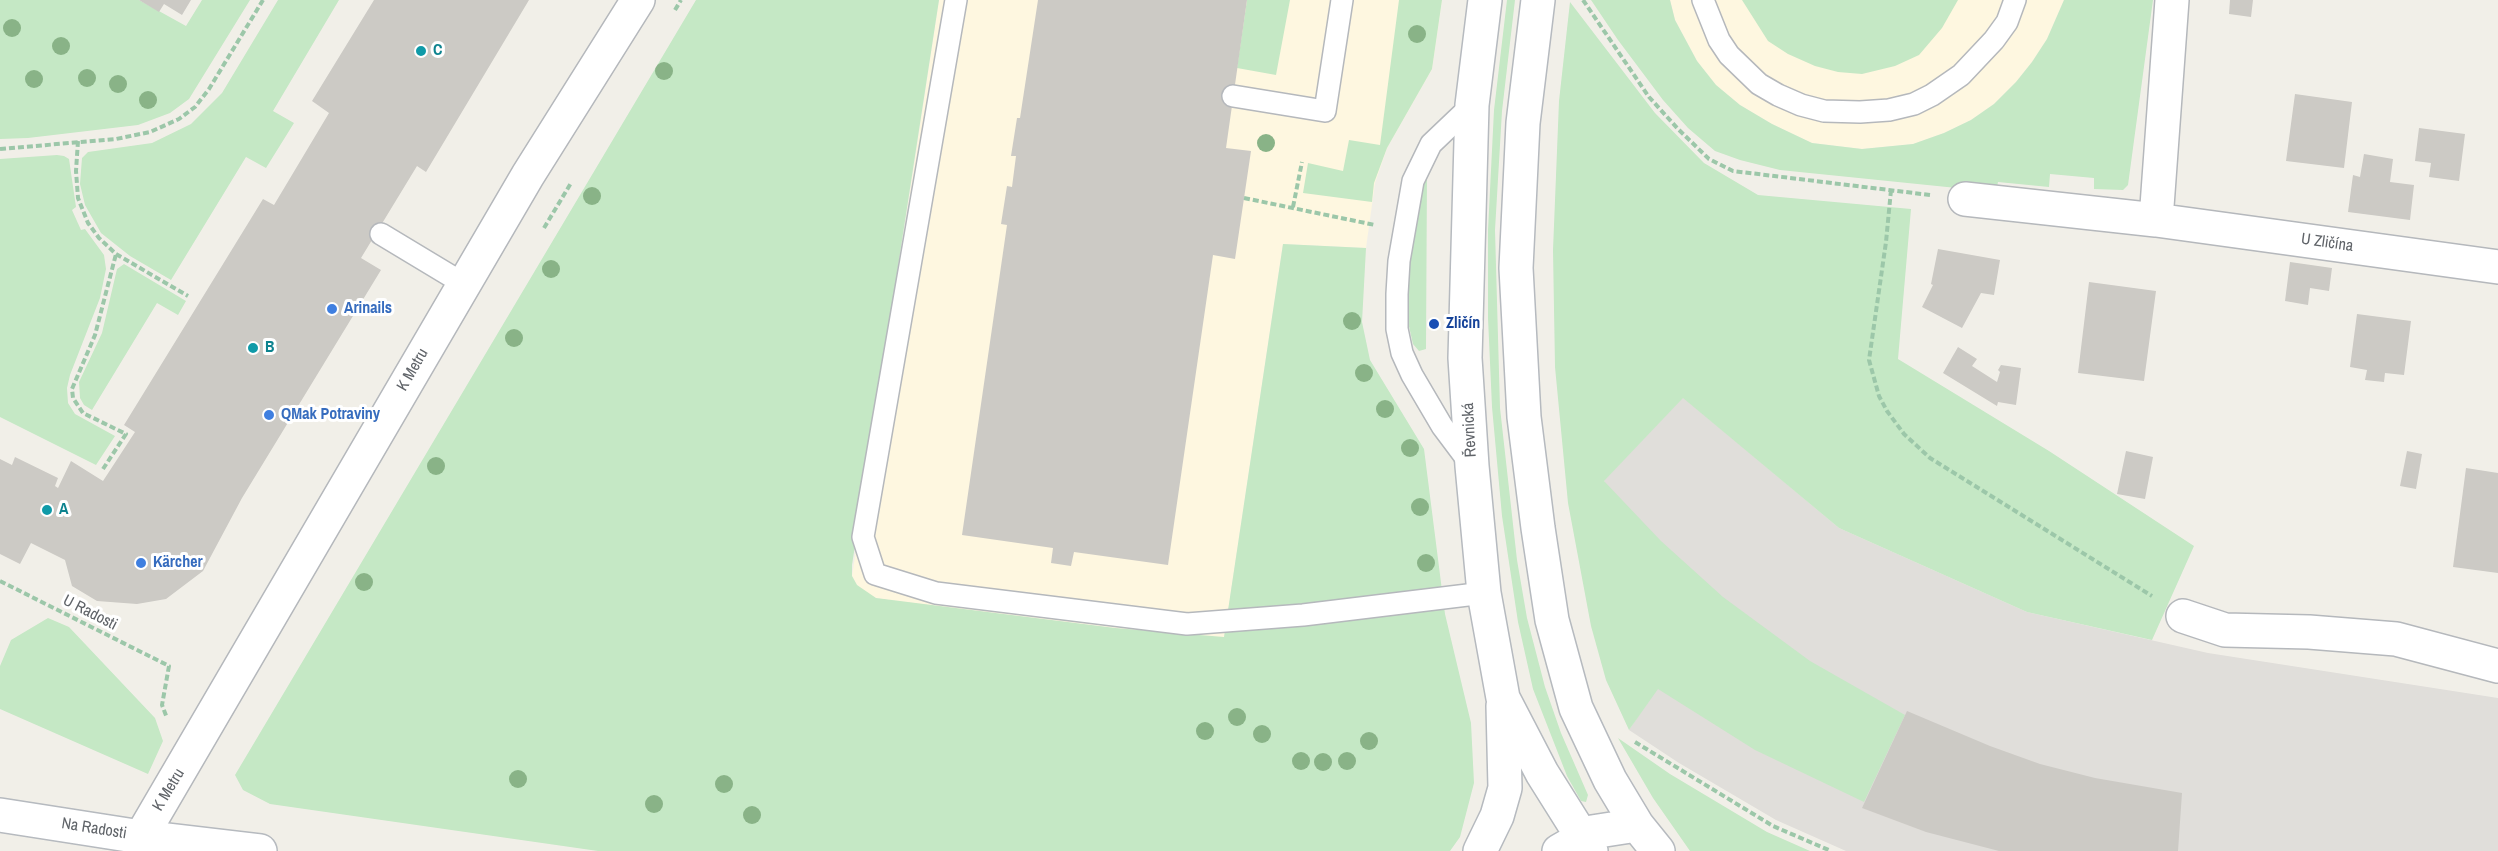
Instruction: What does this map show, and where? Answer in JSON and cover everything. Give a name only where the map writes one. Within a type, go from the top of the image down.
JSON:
[{"type":"main road","name":"K Metru","points":[[141,837],[528,174],[638,0]]},
{"type":"main road","name":"Řevnická","points":[[1485,0],[1472,105],[1466,358],[1472,466],[1484,593],[1503,698],[1577,847]]},
{"type":"main road","points":[[1538,0],[1523,123],[1516,268],[1525,428],[1552,620],[1576,708],[1610,780],[1633,838]]},
{"type":"main road","points":[[2156,220],[2172,0]]},
{"type":"main road","name":"U Zličína","points":[[1965,199],[2156,220],[2498,267]]},
{"type":"main road","points":[[2183,616],[2225,630],[2309,632],[2396,639],[2498,666]]},
{"type":"main road","points":[[1480,851],[1497,816],[1505,788],[1503,698]]},
{"type":"main road","name":"Na Radosti","points":[[0,815],[141,837],[260,851]]},
{"type":"main road","points":[[1577,847],[1592,831],[1604,828],[1633,838],[1658,851]]},
{"type":"lane","points":[[956,0],[863,537],[875,574],[936,593],[1187,624],[1303,615],[1484,593]]},
{"type":"lane","points":[[1233,96],[1324,111],[1342,0]]},
{"type":"lane","points":[[1703,0],[1719,40],[1729,55],[1759,84],[1801,105],[1824,111],[1860,112],[1889,110],[1914,104],[1932,96],[1961,75],[1994,40],[2007,22],[2015,0]]},
{"type":"lane","points":[[1472,105],[1431,144],[1415,175],[1404,229],[1397,294],[1397,328],[1402,353],[1412,375],[1442,426],[1472,466]]},
{"type":"lane","points":[[381,234],[464,284]]},
{"type":"path","points":[[0,148],[116,139],[150,132],[179,119],[195,107],[209,89],[263,0]]},
{"type":"path","points":[[1583,0],[1649,97],[1709,159],[1733,171],[1965,199]]},
{"type":"path","points":[[78,141],[76,171],[78,198],[88,223],[99,238],[116,254],[188,296]]},
{"type":"path","points":[[1293,207],[1302,162]]},
{"type":"path","points":[[1891,190],[1869,360],[1879,396],[1904,434],[1930,458],[2183,616]]},
{"type":"path","points":[[1244,198],[1376,225]]},
{"type":"path","points":[[103,469],[126,434],[83,413],[73,398],[72,388],[95,335],[116,254]]},
{"type":"path","name":"U Radosti","points":[[0,581],[169,666],[162,705],[170,724]]},
{"type":"path","points":[[1632,740],[1773,826],[1831,851]]},
{"type":"shaded area","points":[[939,0],[1442,0],[1432,69],[1387,148],[1375,183],[1366,248],[1283,244],[1224,638],[1115,628],[876,598],[857,585],[852,576]]},
{"type":"shaded area","points":[[1670,0],[2064,0],[2047,39],[2032,62],[1994,104],[1971,120],[1913,144],[1862,149],[1812,143],[1772,124],[1740,105],[1716,85],[1697,61],[1675,20]]},
{"type":"shaded area","points":[[1683,397],[1839,528],[2027,612],[2208,653],[2498,698],[2498,851],[1846,851],[1776,820],[1679,763],[1629,730],[1657,688],[1604,480]]},
{"type":"green space","points":[[0,0],[139,0],[186,26],[202,0],[250,0],[189,99],[170,113],[138,125],[28,138],[0,139]]},
{"type":"green space","points":[[278,0],[339,0],[273,111],[294,123],[266,168],[246,157],[171,280],[130,256],[101,233],[85,205],[80,184],[82,158],[88,152],[152,143],[191,124],[222,93]]},
{"type":"green space","points":[[696,0],[939,0],[852,565],[852,576],[857,585],[876,598],[1115,628],[1224,637],[1283,244],[1366,248],[1362,322],[1370,360],[1424,449],[1445,614],[1471,723],[1474,783],[1460,837],[1450,851],[598,851],[270,804],[243,790],[235,775]]},
{"type":"green space","points":[[1247,0],[1290,0],[1276,75],[1237,68]]},
{"type":"green space","points":[[1399,0],[1442,0],[1432,69],[1387,148],[1374,183],[1372,202],[1303,193],[1308,163],[1343,171],[1349,140],[1380,145]]},
{"type":"green space","points":[[1507,0],[1515,0],[1502,111],[1495,230],[1500,408],[1517,560],[1527,618],[1545,687],[1561,733],[1588,795],[1586,802],[1581,801],[1567,776],[1533,689],[1518,622],[1502,516],[1492,407],[1488,318],[1488,230],[1494,110]]},
{"type":"green space","points":[[1591,0],[1670,0],[1675,20],[1697,61],[1716,85],[1740,105],[1772,124],[1812,143],[1862,149],[1913,144],[1971,120],[1994,104],[2032,62],[2047,39],[2064,0],[2153,0],[2128,185],[2123,190],[2094,189],[2094,178],[2050,174],[2049,187],[1998,182],[1996,192],[1780,170],[1740,160],[1715,151],[1688,128],[1663,100]]},
{"type":"green space","points":[[1742,0],[1958,0],[1942,28],[1919,55],[1895,66],[1862,74],[1838,72],[1815,66],[1788,54],[1768,41]]},
{"type":"green space","points":[[1570,2],[1655,113],[1704,163],[1758,195],[1911,209],[1898,359],[2049,451],[2194,546],[2152,640],[2027,612],[1839,528],[1683,398],[1604,481],[1661,541],[1723,597],[1810,661],[1905,715],[1864,802],[1755,750],[1658,689],[1629,730],[1606,680],[1591,626],[1568,503],[1555,367],[1553,250],[1559,101]]},
{"type":"green space","points":[[57,155],[69,159],[76,207],[72,210],[81,230],[85,229],[104,255],[106,269],[100,298],[67,388],[68,403],[75,414],[115,436],[96,465],[0,417],[0,159]]},
{"type":"green space","points":[[1427,172],[1426,349],[1419,351],[1413,344],[1408,322],[1406,290],[1422,182]]},
{"type":"green space","points":[[124,264],[186,301],[178,315],[157,303],[92,410],[84,405],[80,398],[79,382],[102,333],[117,269]]},
{"type":"green space","points":[[48,618],[69,627],[155,718],[163,741],[148,774],[0,709],[0,666],[11,640]]},
{"type":"green space","points":[[1618,738],[1670,774],[1767,832],[1810,851],[1690,851],[1653,798]]},
{"type":"building","points":[[139,0],[191,0],[182,15],[164,4],[159,12]]},
{"type":"building","points":[[374,0],[529,0],[426,172],[417,166],[361,258],[381,270],[242,498],[203,571],[166,599],[137,604],[97,601],[72,586],[65,560],[31,543],[20,564],[0,554],[0,459],[12,465],[15,457],[58,478],[55,486],[58,488],[71,461],[103,481],[135,432],[124,425],[263,199],[274,205],[329,113],[312,101]]},
{"type":"building","points":[[1038,0],[1247,0],[1226,148],[1251,151],[1235,259],[1213,255],[1168,565],[1074,552],[1071,566],[1051,563],[1053,548],[962,535],[1007,225],[1001,224],[1007,186],[1012,187],[1016,156],[1011,156],[1017,118],[1020,118]]},
{"type":"building","points":[[2230,0],[2253,0],[2251,17],[2229,14]]},
{"type":"building","points":[[2295,94],[2352,102],[2344,168],[2286,161]]},
{"type":"building","points":[[2419,128],[2465,134],[2459,181],[2429,177],[2431,163],[2415,161]]},
{"type":"building","points":[[2364,154],[2393,159],[2390,182],[2414,185],[2410,220],[2348,212],[2353,175],[2360,177]]},
{"type":"building","points":[[1938,249],[2000,260],[1994,295],[1981,293],[1962,328],[1922,307],[1933,285],[1931,284]]},
{"type":"building","points":[[2290,262],[2332,268],[2329,291],[2310,288],[2308,305],[2285,301]]},
{"type":"building","points":[[2089,282],[2156,291],[2144,381],[2078,373]]},
{"type":"building","points":[[2357,314],[2411,321],[2404,375],[2385,373],[2384,382],[2365,380],[2367,370],[2350,367]]},
{"type":"building","points":[[1958,347],[1977,359],[1972,366],[1997,382],[2001,365],[2021,368],[2016,405],[1998,402],[1997,406],[1943,373]]},
{"type":"building","points":[[2126,451],[2153,457],[2145,499],[2117,494]]},
{"type":"building","points":[[2407,451],[2422,454],[2416,489],[2400,486]]},
{"type":"building","points":[[2466,468],[2498,473],[2498,573],[2453,567]]},
{"type":"building","points":[[1907,711],[2040,764],[2095,778],[2182,793],[2178,851],[1999,851],[1926,832],[1862,808]]},
{"type":"place","name":"C","points":[[421,51]]},
{"type":"place","name":"Arinails","points":[[332,309]]},
{"type":"place","name":"Zličín","points":[[1434,324]]},
{"type":"place","name":"B","points":[[253,348]]},
{"type":"place","name":"QMak Potraviny","points":[[269,415]]},
{"type":"place","name":"A","points":[[47,510]]},
{"type":"place","name":"Kärcher","points":[[141,563]]}]
